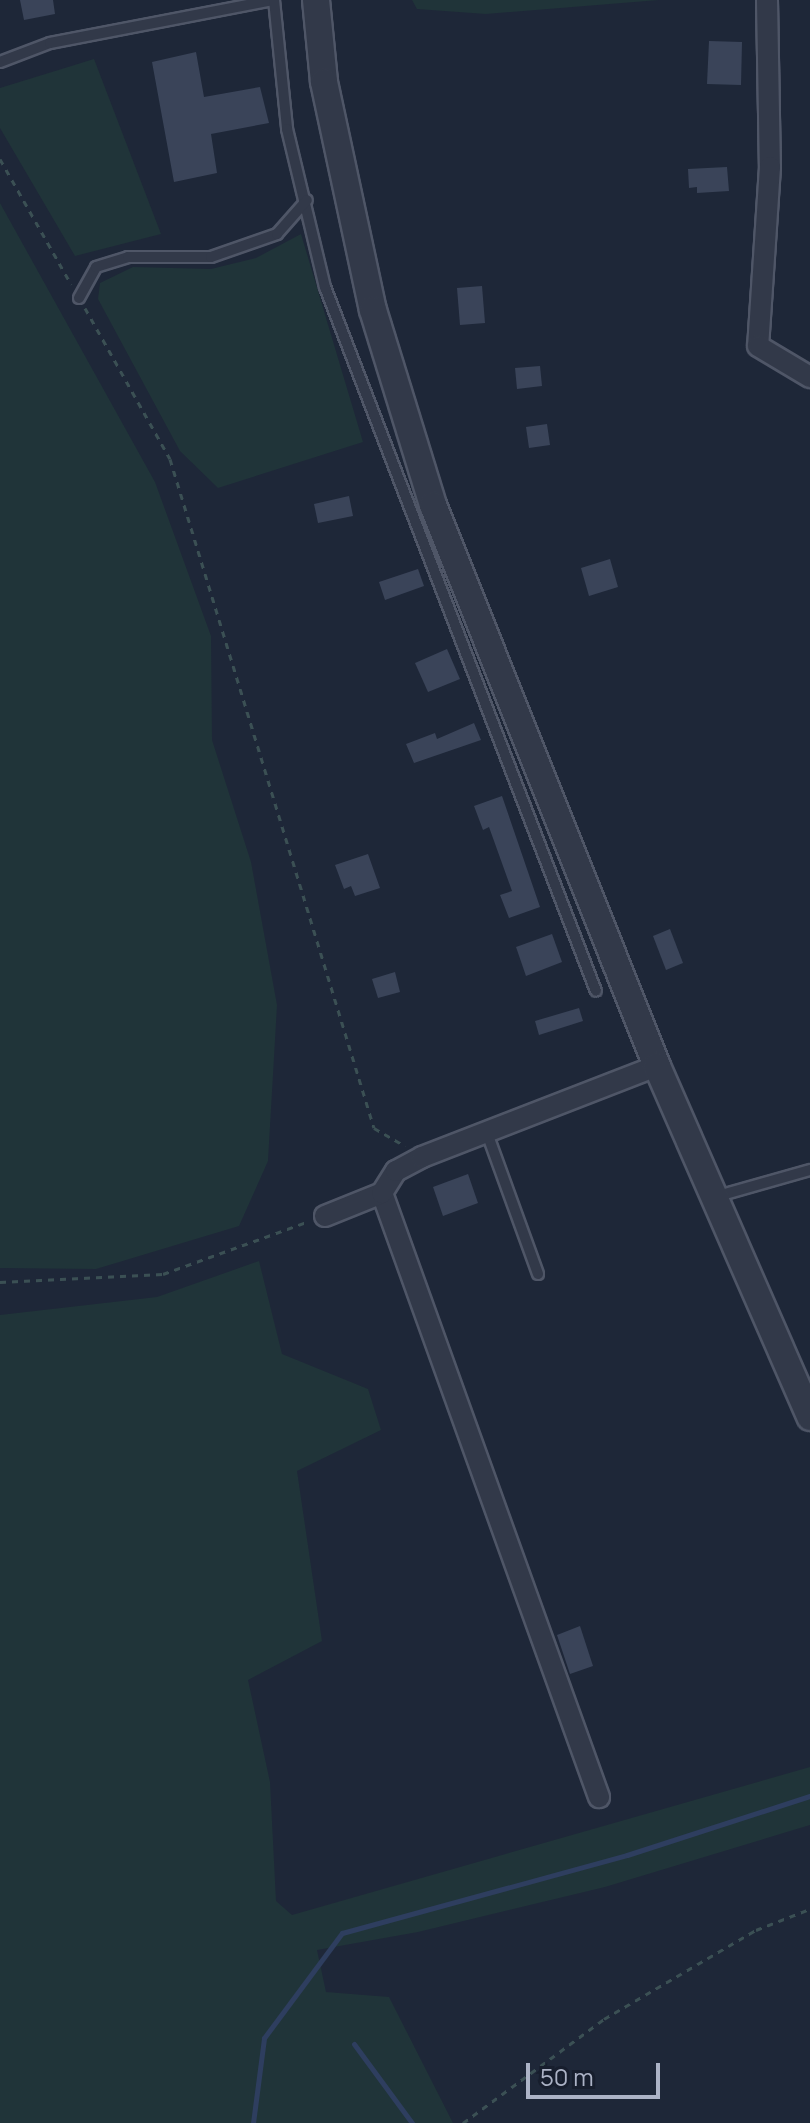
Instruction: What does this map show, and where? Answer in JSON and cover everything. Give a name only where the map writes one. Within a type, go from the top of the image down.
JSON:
[{"type":"street","points":[[316,0],[324,82],[373,310],[433,505],[657,1066],[718,1196],[810,1417]]},
{"type":"street","points":[[767,0],[770,167],[758,346],[810,377]]},
{"type":"street","points":[[325,1216],[382,1193],[396,1171],[422,1157],[657,1066]]},
{"type":"street","points":[[382,1193],[599,1797]]},
{"type":"lane","points":[[0,62],[50,43],[245,3],[276,0],[287,129],[307,200],[325,287],[596,991]]},
{"type":"lane","points":[[79,298],[96,267],[128,257],[211,257],[277,234],[307,200]]},
{"type":"lane","points":[[487,1133],[538,1274]]},
{"type":"lane","points":[[718,1196],[810,1170]]},
{"type":"path","points":[[0,159],[170,459],[374,1128],[422,1157]]},
{"type":"path","points":[[0,1282],[163,1274],[325,1216]]},
{"type":"path","points":[[463,2123],[604,2019],[756,1930],[810,1909]]},
{"type":"green space","points":[[412,0],[659,0],[486,14],[417,9]]},
{"type":"green space","points":[[94,59],[161,234],[75,256],[0,128],[0,88]]},
{"type":"green space","points":[[0,203],[155,482],[211,636],[212,740],[251,862],[277,1005],[268,1161],[239,1226],[96,1269],[0,1268]]},
{"type":"green space","points":[[301,234],[363,442],[218,488],[180,451],[98,299],[100,283],[133,267],[211,269],[256,258]]},
{"type":"green space","points":[[259,1261],[282,1354],[368,1389],[381,1430],[297,1471],[322,1641],[248,1680],[270,1782],[276,1901],[292,1915],[810,1767],[810,1825],[605,1887],[418,1932],[317,1950],[326,1992],[389,1997],[453,2123],[0,2123],[0,1315],[157,1297]]},
{"type":"building","points":[[20,0],[53,0],[55,14],[24,20]]},
{"type":"building","points":[[709,41],[742,42],[741,85],[707,84]]},
{"type":"building","points":[[196,52],[204,97],[260,87],[269,123],[211,134],[217,173],[174,182],[152,62]]},
{"type":"building","points":[[727,167],[729,191],[697,193],[697,187],[689,188],[688,169]]},
{"type":"building","points":[[482,286],[485,323],[460,325],[457,288]]},
{"type":"building","points":[[540,366],[542,386],[517,389],[515,368]]},
{"type":"building","points":[[547,424],[550,445],[529,448],[526,427]]},
{"type":"building","points":[[349,496],[353,516],[318,523],[314,504]]},
{"type":"building","points":[[610,559],[618,587],[589,596],[581,568]]},
{"type":"building","points":[[418,569],[424,586],[385,600],[379,582]]},
{"type":"building","points":[[447,649],[460,679],[428,692],[415,663]]},
{"type":"building","points":[[474,723],[481,740],[414,763],[406,744],[435,733],[437,739]]},
{"type":"building","points":[[502,796],[540,907],[509,918],[500,895],[512,891],[489,827],[483,830],[474,806]]},
{"type":"building","points":[[368,854],[380,888],[355,896],[351,886],[344,889],[335,865]]},
{"type":"building","points":[[670,929],[683,963],[666,970],[653,936]]},
{"type":"building","points":[[552,934],[562,962],[526,976],[516,947]]},
{"type":"building","points":[[395,972],[400,992],[378,998],[372,979]]},
{"type":"building","points":[[579,1008],[583,1021],[539,1035],[535,1021]]},
{"type":"building","points":[[468,1174],[478,1203],[443,1216],[433,1187]]},
{"type":"building","points":[[580,1626],[593,1666],[570,1674],[557,1635]]},
{"type":"waterway","points":[[253,2123],[264,2038],[342,1933],[627,1855],[810,1796]]},
{"type":"waterway","points":[[354,2044],[412,2123]]}]
